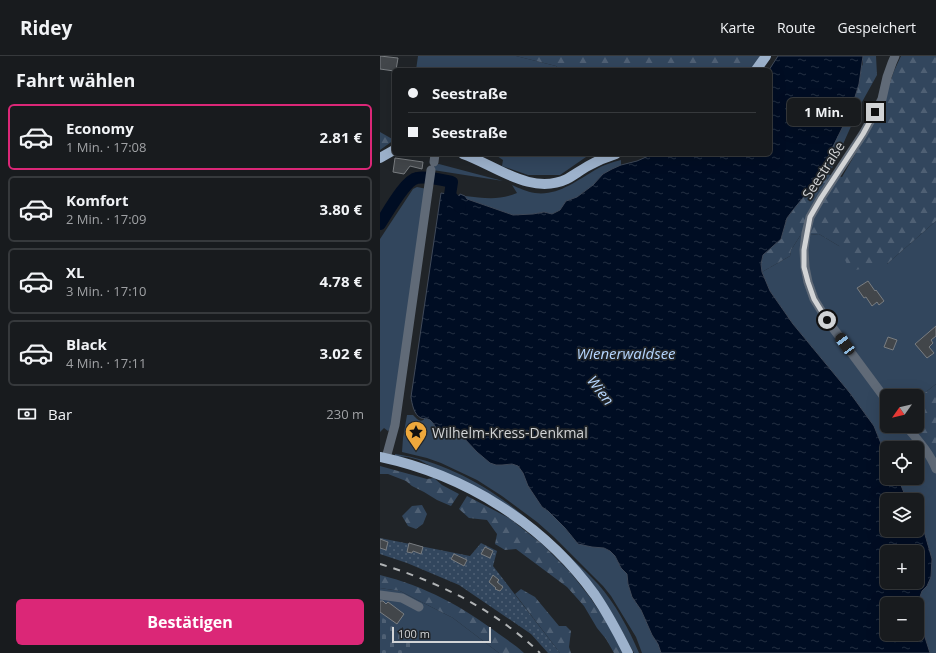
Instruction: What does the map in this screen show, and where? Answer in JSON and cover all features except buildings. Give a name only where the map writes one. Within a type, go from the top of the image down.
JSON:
[{"type":"main road","points":[[757,68],[766,56]]},
{"type":"main road","points":[[380,158],[392,151]]},
{"type":"main road","points":[[466,156],[518,179],[548,184],[567,179],[589,165],[611,156]]},
{"type":"main road","points":[[383,458],[430,471],[460,484],[488,498],[520,519],[550,544],[574,570],[602,607],[628,653]]},
{"type":"street","name":"Seestraße","points":[[880,392],[827,320],[814,299],[804,267],[804,250],[810,217],[863,134],[882,99],[887,77],[896,56]]},
{"type":"street","points":[[383,458],[395,425],[433,162]]},
{"type":"street","points":[[911,433],[926,452],[936,469]]},
{"type":"street","points":[[380,595],[402,598],[419,607]]},
{"type":"green space","points":[[418,56],[516,56],[556,66],[558,68],[416,68]]},
{"type":"green space","points":[[516,56],[760,56],[753,68],[558,68],[556,66]]},
{"type":"green space","points":[[863,56],[876,56],[877,75],[862,102],[829,175],[842,177],[880,111],[901,56],[936,56],[936,221],[887,264],[850,271],[839,246],[819,234],[800,236],[791,250],[790,256],[762,272],[761,264],[763,255],[781,239],[787,218],[793,210],[863,64]]},
{"type":"green space","points":[[380,132],[392,139],[392,141],[380,150]]},
{"type":"green space","points":[[497,156],[586,157],[560,175],[528,175],[502,166],[503,160]]},
{"type":"green space","points":[[621,160],[621,165],[603,174],[593,185],[577,197],[566,201],[560,210],[552,214],[544,212],[513,215],[467,199],[465,196],[491,198],[510,196],[517,193],[512,185],[532,192],[551,192],[574,183],[601,167]]},
{"type":"green space","points":[[439,164],[503,181],[433,170],[435,165]]},
{"type":"green space","points":[[417,187],[427,189],[391,428],[388,431],[384,428],[380,432],[380,239],[413,189]]},
{"type":"green space","points":[[936,221],[936,384],[924,393],[924,389],[880,389],[880,433],[914,433],[920,441],[880,441],[874,426],[850,393],[793,324],[770,291],[762,272],[790,256],[791,250],[800,236],[819,234],[839,246],[887,264]]},
{"type":"green space","points":[[936,384],[936,467],[924,448],[924,441],[920,441],[914,433],[924,433],[924,393]]},
{"type":"green space","points":[[407,415],[413,415],[420,421],[424,420],[425,418],[429,419],[436,430],[448,431],[457,434],[502,465],[512,464],[518,466],[542,507],[565,528],[574,539],[584,545],[604,548],[610,551],[615,556],[621,568],[627,574],[632,597],[641,610],[661,653],[642,653],[636,637],[611,596],[603,586],[537,522],[502,496],[477,480],[441,463],[402,452]]},
{"type":"green space","points":[[924,448],[936,467],[936,653],[930,653],[924,634],[924,597],[920,597],[931,577],[932,559],[924,531],[924,493],[904,493],[901,485],[924,485]]},
{"type":"green space","points":[[395,454],[416,458],[437,465],[476,483],[513,507],[545,535],[438,470],[419,460],[395,456]]},
{"type":"green space","points":[[380,466],[427,479],[434,478],[442,485],[459,494],[451,506],[437,500],[406,481],[388,474],[380,474]]},
{"type":"green space","points":[[467,496],[509,518],[542,544],[570,572],[611,628],[624,653],[614,653],[584,606],[567,587],[516,549],[505,550],[495,544],[497,534],[487,520],[469,518],[459,509]]},
{"type":"green space","points":[[422,505],[427,514],[423,524],[416,529],[408,526],[402,516],[412,506]]},
{"type":"green space","points":[[380,538],[470,556],[481,543],[497,551],[493,566],[560,653],[548,653],[531,634],[459,585],[407,563],[380,554]]},
{"type":"green space","points":[[553,541],[604,591],[621,617],[639,653],[634,653],[616,620]]},
{"type":"green space","points":[[380,575],[413,585],[443,598],[472,615],[524,653],[499,653],[453,618],[400,591],[380,588]]},
{"type":"green space","points":[[380,588],[400,591],[453,618],[499,653],[380,653]]},
{"type":"green space","points":[[521,589],[535,597],[559,626],[566,626],[571,631],[569,647],[571,653],[560,653],[515,594]]},
{"type":"green space","points":[[380,616],[419,643],[411,653],[380,653]]},
{"type":"water","name":"Wienerwaldsee","points":[[778,56],[863,56],[859,84],[851,110],[815,183],[787,218],[781,239],[763,255],[761,264],[762,272],[770,291],[793,324],[850,393],[874,426],[880,441],[880,485],[901,485],[904,493],[880,493],[880,537],[924,537],[924,531],[932,559],[931,577],[920,597],[880,597],[880,641],[924,641],[924,634],[930,653],[661,653],[641,610],[632,597],[627,574],[621,568],[615,556],[610,551],[604,548],[578,544],[565,528],[542,507],[528,486],[523,473],[518,466],[512,464],[496,465],[490,463],[462,436],[453,432],[438,431],[430,420],[419,417],[415,412],[411,397],[441,193],[459,196],[460,194],[465,196],[467,199],[513,215],[544,212],[552,214],[560,210],[566,201],[577,197],[593,185],[603,174],[621,165],[648,156],[772,156],[772,68],[770,68]]},
{"type":"waterway","name":"Wien","points":[[380,224],[402,191],[412,180],[417,178],[439,179],[452,182],[450,195],[460,207]]},
{"type":"railway","points":[[380,564],[424,579],[465,599],[504,623],[540,653]]},
{"type":"place","name":"Wilhelm-Kress-Denkmal","points":[[416,452]]},
{"type":"route","points":[[827,320],[814,299],[804,267],[806,233],[810,217],[863,134],[875,112]]}]
